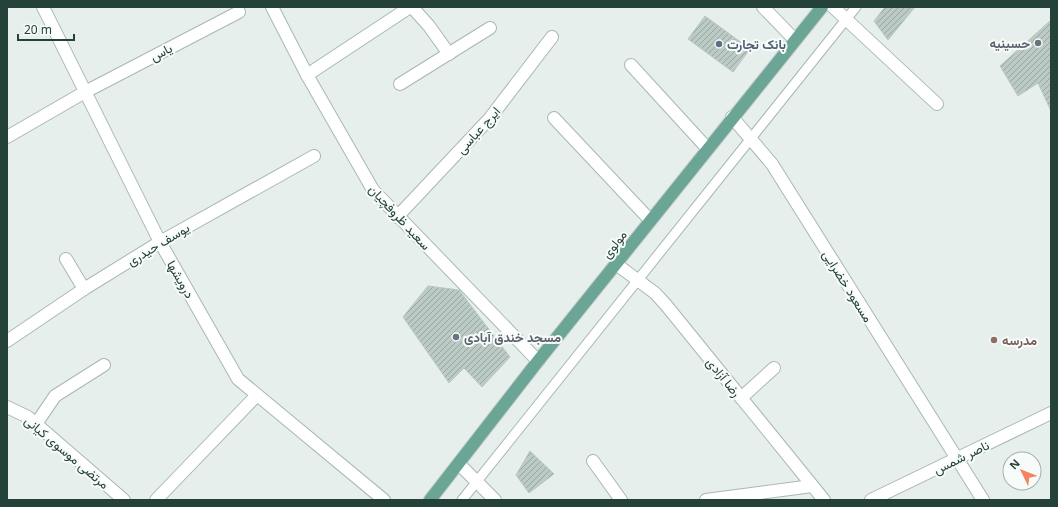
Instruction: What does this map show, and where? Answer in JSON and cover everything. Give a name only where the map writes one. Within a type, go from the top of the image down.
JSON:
[{"type":"main road","name":"مولوی","points":[[430,500],[707,148],[822,7]]},
{"type":"street","name":"درویشها","points":[[43,7],[160,242],[238,379],[384,500]]},
{"type":"street","name":"سعید ظروفچیان","points":[[272,7],[307,75],[373,190],[538,361]]},
{"type":"street","points":[[307,75],[411,7],[429,26],[449,54]]},
{"type":"street","points":[[763,7],[795,40]]},
{"type":"street","points":[[833,7],[847,18],[855,28],[937,104]]},
{"type":"street","name":"یاس","points":[[7,137],[85,92],[238,12]]},
{"type":"street","points":[[400,84],[490,28]]},
{"type":"street","name":"ایرج عباسی","points":[[398,217],[490,118],[552,37]]},
{"type":"street","points":[[631,65],[707,148]]},
{"type":"street","name":"مسعود خضرایی","points":[[732,117],[772,164],[983,500]]},
{"type":"street","points":[[554,118],[650,220]]},
{"type":"street","name":"یوسف حیدری","points":[[7,342],[84,289],[160,242],[314,156]]},
{"type":"street","points":[[66,259],[84,289]]},
{"type":"street","name":"رضا آزادی","points":[[616,264],[655,293],[666,305],[824,500]]},
{"type":"street","points":[[36,424],[56,396],[104,365]]},
{"type":"street","points":[[741,398],[774,368]]},
{"type":"street","points":[[156,500],[258,395]]},
{"type":"street","name":"مرتضی موسوی کیانی","points":[[7,407],[28,417],[124,500]]},
{"type":"street","name":"ناصر شمس","points":[[871,500],[1051,413]]},
{"type":"street","points":[[592,461],[621,500]]},
{"type":"street","points":[[459,464],[495,500]]},
{"type":"street","points":[[706,500],[812,486]]},
{"type":"lane","points":[[462,500],[856,7]]},
{"type":"building","points":[[885,7],[915,7],[888,40],[874,21]]},
{"type":"building","name":"بانک تجارت","points":[[705,16],[750,49],[733,72],[688,39]]},
{"type":"building","name":"حسینیه","points":[[1051,20],[1051,111],[1038,83],[1018,96],[1000,66]]},
{"type":"building","name":"مسجد خندق آبادی","points":[[428,286],[459,290],[510,357],[482,387],[464,368],[449,383],[403,317]]},
{"type":"building","points":[[530,451],[554,474],[529,493],[516,475]]},
{"type":"place","name":"حسینیه","points":[[1038,43]]},
{"type":"place","name":"بانک تجارت","points":[[719,44]]},
{"type":"place","name":"مسجد خندق آبادی","points":[[456,337]]},
{"type":"place","name":"مدرسه","points":[[994,340]]}]
